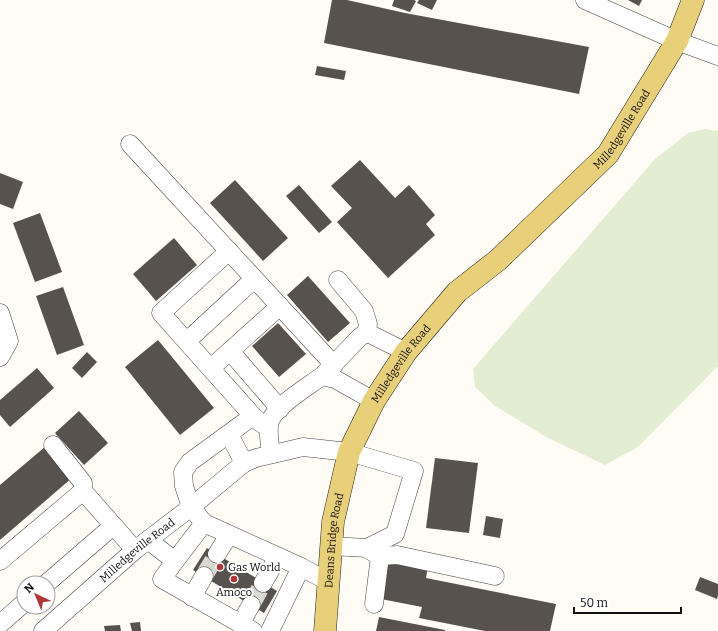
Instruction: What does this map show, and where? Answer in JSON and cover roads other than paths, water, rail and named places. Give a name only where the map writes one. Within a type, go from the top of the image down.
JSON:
[{"type":"main road","name":"Milledgeville Road","points":[[349,452],[374,401],[406,352],[457,292],[498,260],[608,154],[677,41],[693,0]]},
{"type":"main road","name":"Deans Bridge Road","points":[[325,631],[333,522],[349,452]]},
{"type":"street","points":[[585,0],[677,41],[718,56]]},
{"type":"street","points":[[130,144],[280,306],[335,379],[374,401]]},
{"type":"street","points":[[229,251],[161,313],[253,416],[262,424],[269,424]]},
{"type":"street","points":[[187,342],[254,279]]},
{"type":"street","points":[[338,280],[364,311],[368,324],[366,334]]},
{"type":"street","points":[[211,368],[280,306]]},
{"type":"street","points":[[0,313],[9,341],[0,357]]},
{"type":"street","points":[[271,454],[269,424],[275,414],[328,371],[361,336],[370,334],[406,352]]},
{"type":"street","points":[[230,350],[280,409]]},
{"type":"street","points":[[253,416],[190,462],[183,472],[184,486],[191,506],[204,523],[301,566],[329,582]]},
{"type":"street","points":[[229,434],[244,463]]},
{"type":"street","points":[[53,445],[83,483],[83,491],[113,526],[142,545],[175,561]]},
{"type":"street","name":"Milledgeville Road","points":[[43,631],[142,545],[244,463],[256,458],[302,447],[349,452]]},
{"type":"street","points":[[349,452],[414,471],[395,534],[374,552],[374,604]]},
{"type":"street","points":[[0,561],[83,491]]},
{"type":"street","points":[[204,523],[162,580],[247,627],[251,605]]},
{"type":"street","points":[[56,576],[113,526]]},
{"type":"street","points":[[217,554],[229,535]]},
{"type":"street","points":[[331,546],[397,555],[495,576]]},
{"type":"street","points":[[264,583],[278,557]]},
{"type":"street","points":[[270,631],[301,566]]},
{"type":"street","points":[[192,597],[204,576]]},
{"type":"street","points":[[0,624],[16,610]]},
{"type":"tunnel","points":[[204,576],[217,554]]},
{"type":"tunnel","points":[[251,605],[263,583]]},
{"type":"place","name":"Gas World","points":[[220,567]]},
{"type":"place","name":"Amoco","points":[[234,579]]}]
